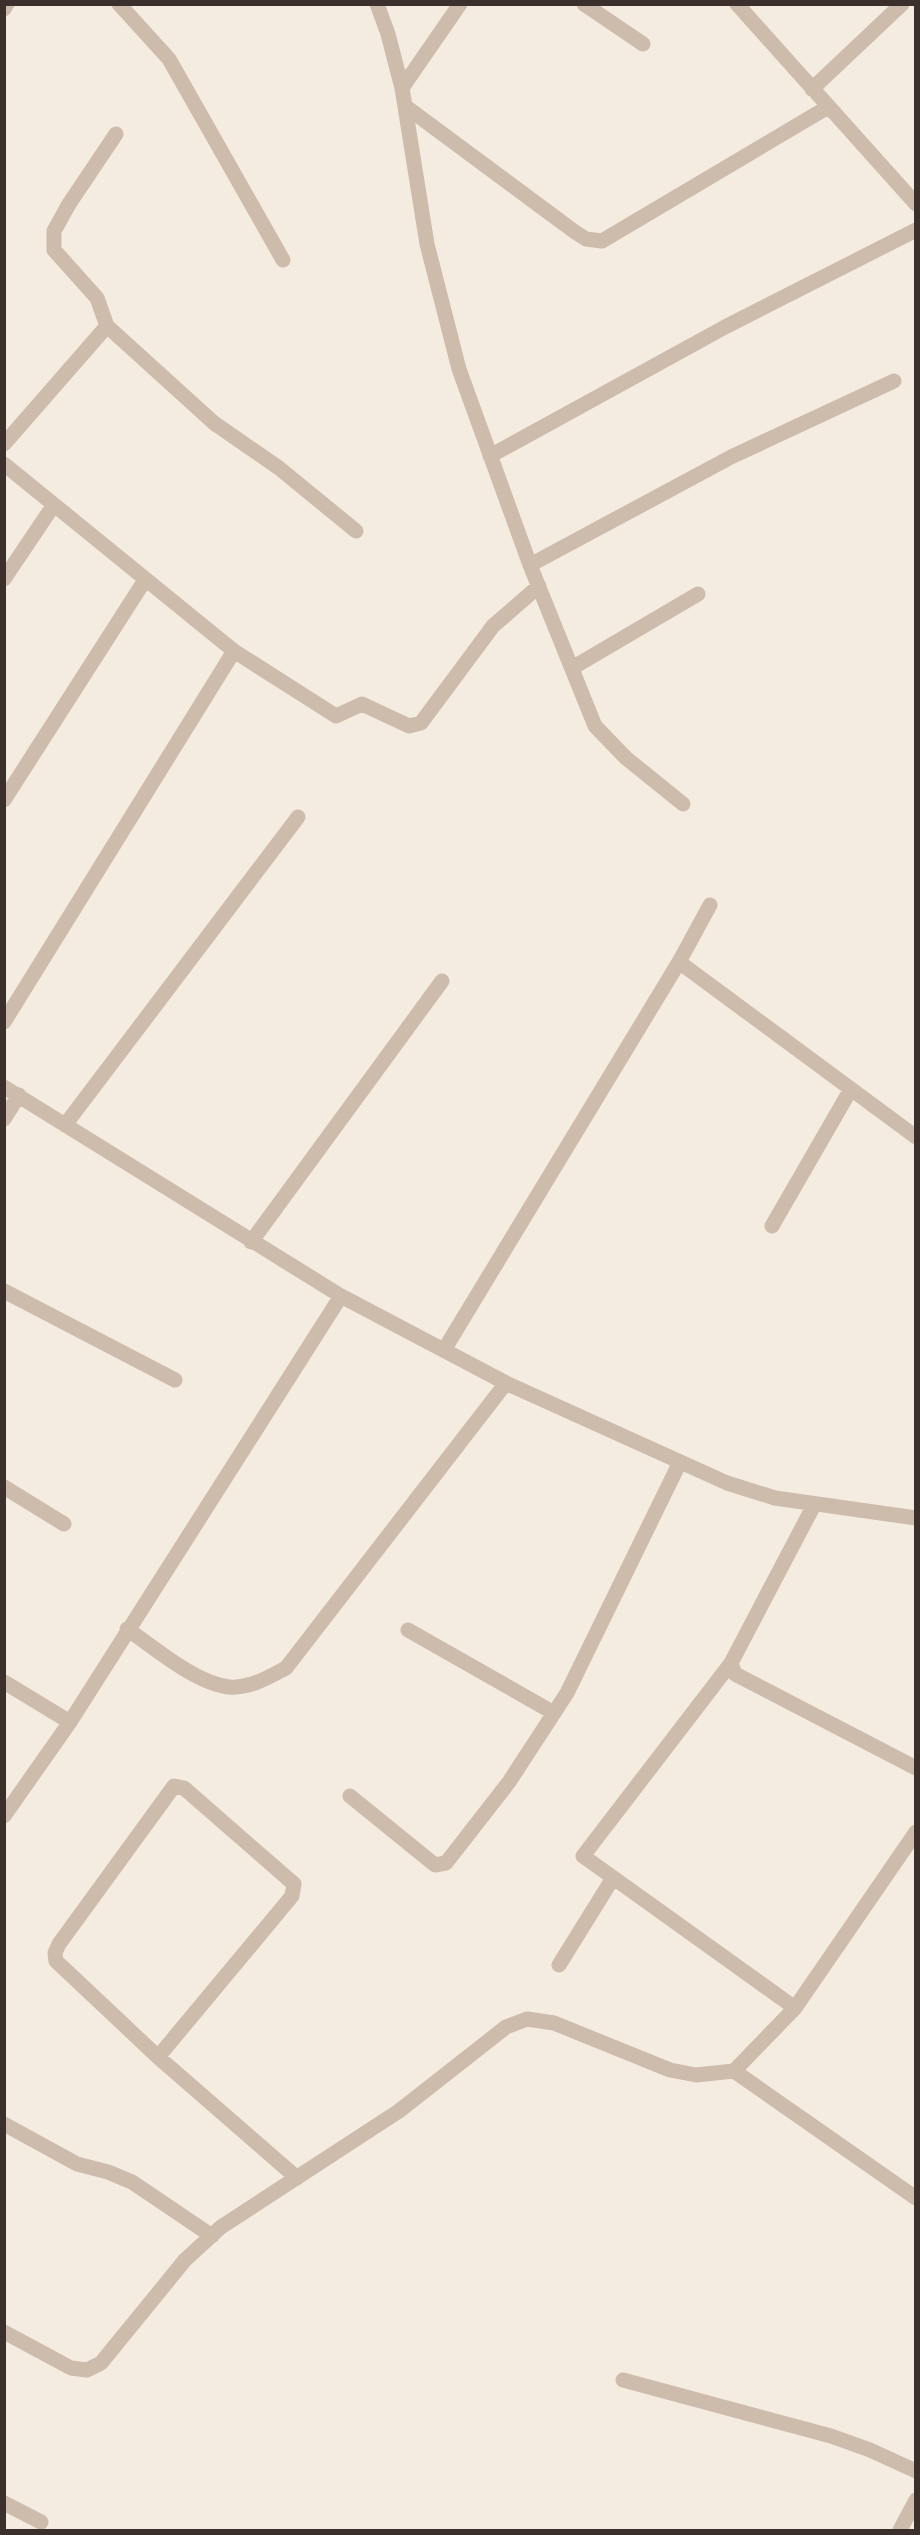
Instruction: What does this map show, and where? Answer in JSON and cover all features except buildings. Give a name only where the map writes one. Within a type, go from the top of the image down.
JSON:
[{"type":"street","points":[[4,9],[7,4]]},
{"type":"street","points":[[119,4],[169,59],[283,260]]},
{"type":"street","points":[[377,4],[388,34],[402,88],[427,244],[459,369],[538,586],[595,726],[626,758],[683,804]]},
{"type":"street","points":[[402,88],[460,4]]},
{"type":"street","points":[[584,4],[643,44]]},
{"type":"street","points":[[737,4],[915,204]]},
{"type":"street","points":[[812,89],[902,4]]},
{"type":"street","points":[[405,106],[575,232],[586,239],[602,241],[828,107]]},
{"type":"street","points":[[116,134],[69,204],[54,231],[54,250],[97,298],[107,326],[214,423],[279,468],[356,531]]},
{"type":"street","points":[[490,456],[725,327],[915,230]]},
{"type":"street","points":[[4,444],[107,326]]},
{"type":"street","points":[[530,565],[731,457],[894,381]]},
{"type":"street","points":[[4,464],[234,651],[336,716],[362,704],[409,726],[421,723],[493,626],[538,586]]},
{"type":"street","points":[[4,579],[53,506]]},
{"type":"street","points":[[4,800],[145,580]]},
{"type":"street","points":[[572,668],[698,594]]},
{"type":"street","points":[[4,1022],[234,651]]},
{"type":"street","points":[[65,1125],[298,817]]},
{"type":"street","points":[[444,1350],[679,962],[710,905]]},
{"type":"street","points":[[679,962],[915,1137]]},
{"type":"street","points":[[251,1242],[442,981]]},
{"type":"street","points":[[4,1087],[341,1296],[506,1383],[727,1483],[775,1498],[915,1518]]},
{"type":"street","points":[[772,1226],[852,1089]]},
{"type":"street","points":[[4,1119],[19,1095]]},
{"type":"street","points":[[4,1291],[175,1380]]},
{"type":"street","points":[[4,1816],[70,1722],[127,1629],[341,1296]]},
{"type":"street","points":[[127,1629],[199,1678],[230,1687],[262,1681],[286,1668],[506,1383]]},
{"type":"street","points":[[350,1796],[435,1865],[446,1863],[509,1782],[567,1693],[681,1462]]},
{"type":"street","points":[[4,1487],[64,1524]]},
{"type":"street","points":[[795,2008],[584,1856],[731,1663],[814,1505]]},
{"type":"street","points":[[408,1630],[554,1713]]},
{"type":"street","points":[[731,1663],[735,1674],[915,1768]]},
{"type":"street","points":[[4,1682],[70,1722]]},
{"type":"street","points":[[158,2057],[292,1896],[294,1890],[294,1884],[184,1788],[174,1785],[59,1944],[55,1953],[56,1961],[158,2057],[297,2178]]},
{"type":"street","points":[[4,2332],[72,2368],[87,2370],[101,2363],[185,2260],[212,2236],[399,2111],[506,2027],[527,2019],[554,2023],[670,2070],[696,2075],[734,2071],[795,2008],[915,1832]]},
{"type":"street","points":[[560,1965],[614,1878]]},
{"type":"street","points":[[734,2071],[915,2198]]},
{"type":"street","points":[[4,2124],[77,2164],[108,2172],[132,2182],[212,2236]]},
{"type":"street","points":[[623,2380],[831,2436],[870,2450],[915,2471]]},
{"type":"street","points":[[900,2530],[915,2500]]},
{"type":"street","points":[[4,2502],[41,2522]]}]
